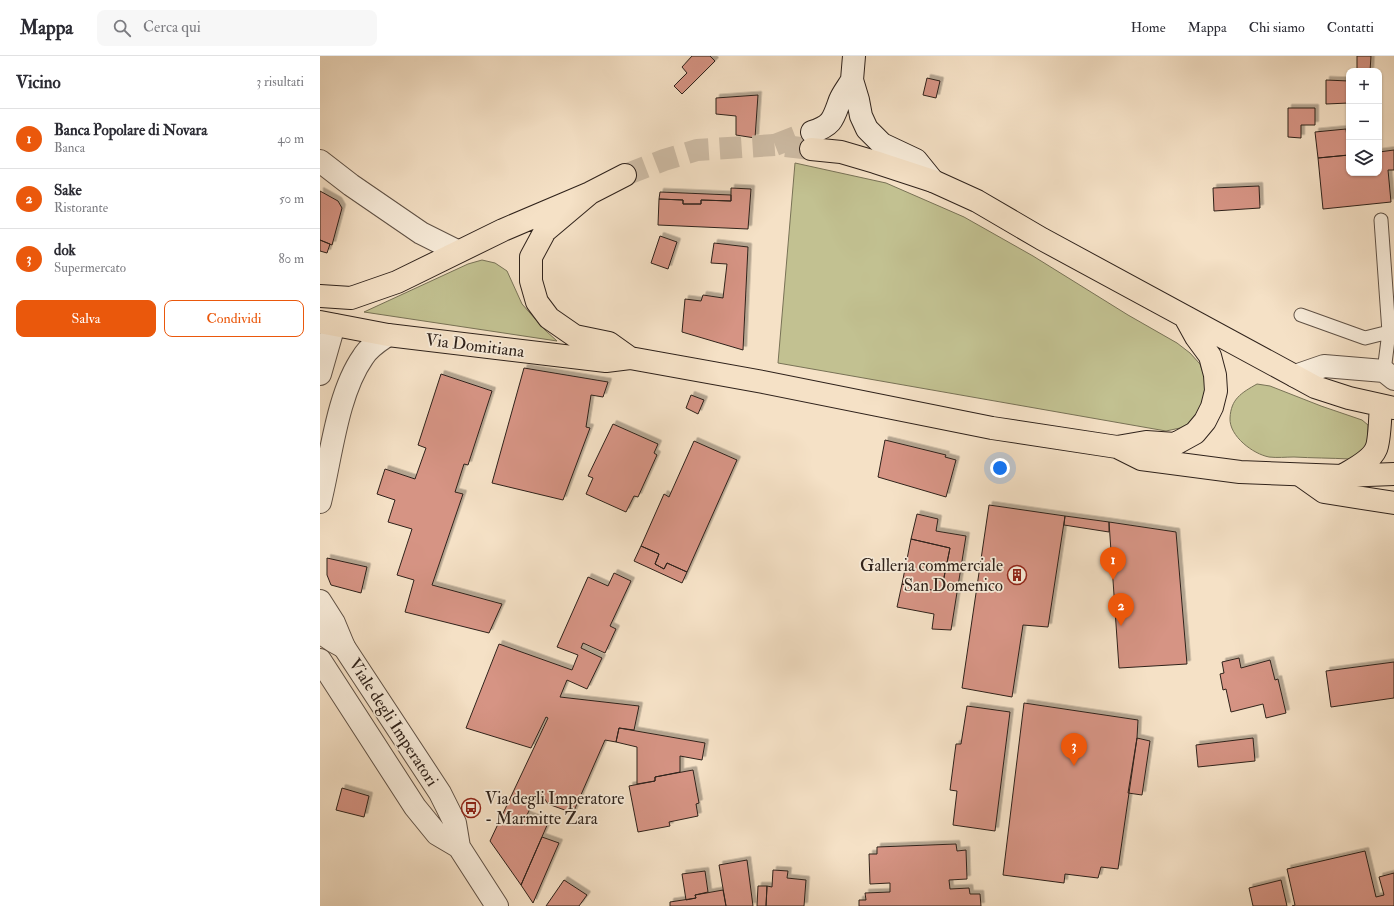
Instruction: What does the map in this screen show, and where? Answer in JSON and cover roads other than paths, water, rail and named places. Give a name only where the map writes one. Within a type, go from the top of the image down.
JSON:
[{"type":"main road","points":[[812,141],[841,152],[933,181],[977,201],[1042,239],[1315,387],[1349,398],[1387,407],[1380,424],[1376,449],[1368,459],[1342,476]]},
{"type":"main road","points":[[320,296],[351,298],[397,282],[457,251],[590,193],[625,175]]},
{"type":"main road","points":[[590,193],[545,231],[531,257],[531,281],[537,302],[549,318],[575,336],[609,343],[630,358],[763,382],[992,428],[1117,447],[1141,458],[1240,472],[1342,476],[1394,474]]},
{"type":"main road","points":[[1117,447],[1146,442],[1175,444],[1195,433],[1205,421],[1212,407],[1216,391],[1215,375],[1210,356],[1196,337],[1185,317]]},
{"type":"main road","name":"Via Domitiana","points":[[327,324],[388,334],[606,361],[630,358]]},
{"type":"main road","points":[[1300,475],[1324,492],[1394,503]]},
{"type":"street","points":[[854,56],[852,80],[867,130],[882,144],[916,160],[933,181]]},
{"type":"street","points":[[812,141],[820,130],[835,117],[841,99],[852,80]]},
{"type":"street","points":[[320,161],[351,185],[421,233],[457,251]]},
{"type":"street","points":[[320,374],[327,324]]},
{"type":"street","points":[[320,502],[342,403],[349,382],[363,356],[375,343],[388,334]]},
{"type":"street","points":[[1294,376],[1324,366],[1389,375],[1387,407]]},
{"type":"street","name":"Viale degli Imperatori","points":[[320,601],[334,622],[344,647],[440,793],[455,823],[459,848]]},
{"type":"street","points":[[320,632],[344,647]]},
{"type":"street","name":"Viale degli Imperatori","points":[[320,660],[415,807],[438,834],[459,848],[497,906]]},
{"type":"lane","points":[[1381,220],[1391,333],[1389,375]]},
{"type":"lane","points":[[1301,315],[1365,338],[1391,333]]},
{"type":"tunnel","points":[[775,145],[812,132]]},
{"type":"tunnel","points":[[625,175],[664,160],[697,150],[775,145],[811,149]]},
{"type":"place","name":"Galleria commerciale San Domenico","points":[[1017,575]]},
{"type":"place","name":"Banca Popolare di Novara","points":[[1113,580]]},
{"type":"place","name":"Sake","points":[[1121,626]]},
{"type":"place","name":"dok","points":[[1074,766]]},
{"type":"place","name":"Via degli Imperatore - Marmitte Zara","points":[[471,808]]}]
